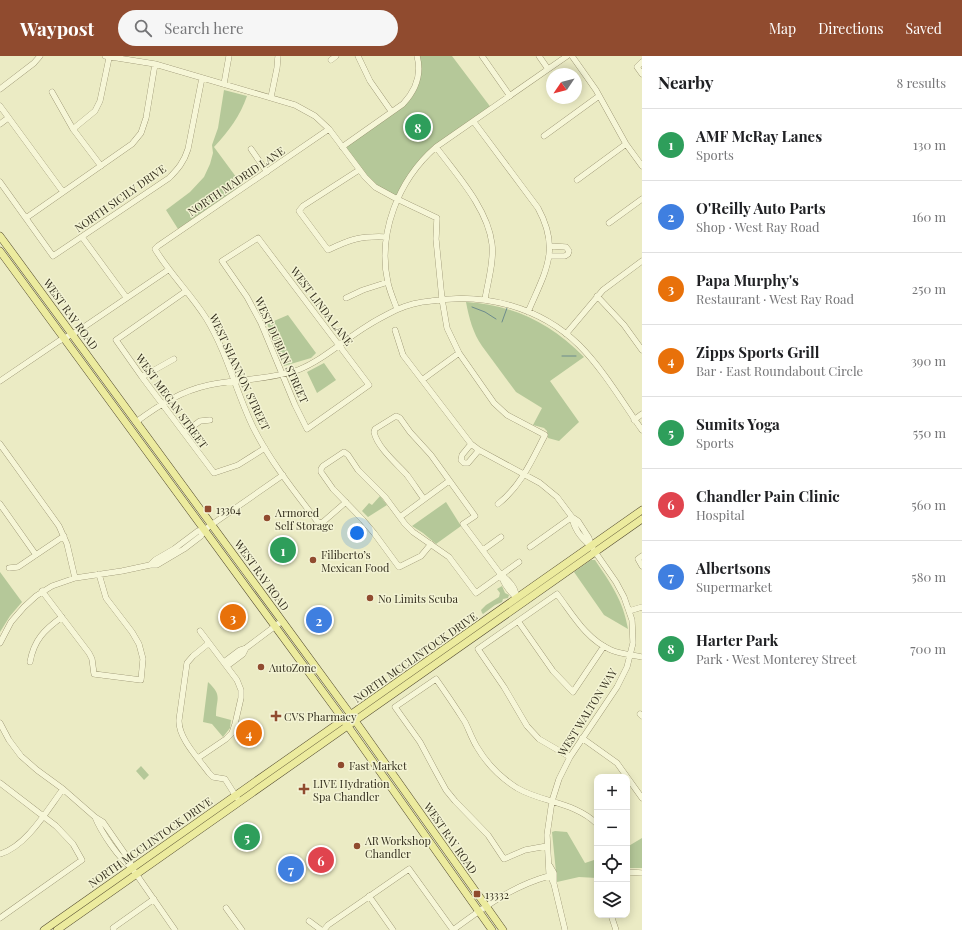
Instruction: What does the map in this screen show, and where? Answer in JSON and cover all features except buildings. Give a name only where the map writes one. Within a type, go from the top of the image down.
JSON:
[{"type":"main road","name":"WEST RAY ROAD","points":[[0,236],[136,422],[275,626],[346,723],[492,930]]},
{"type":"main road","name":"WEST RAY ROAD","points":[[0,251],[208,528],[282,621],[353,718],[503,930]]},
{"type":"main road","name":"NORTH MCCLINTOCK DRIVE","points":[[44,930],[134,871],[594,549],[642,510]]},
{"type":"main road","name":"NORTH MCCLINTOCK DRIVE","points":[[353,718],[517,597],[642,519]]},
{"type":"main road","points":[[402,804],[410,806],[421,822],[429,826]]},
{"type":"main road","name":"NORTH MCCLINTOCK DRIVE","points":[[57,930],[134,871]]},
{"type":"street","points":[[0,89],[30,66],[40,56]]},
{"type":"street","points":[[224,84],[229,56]]},
{"type":"street","points":[[271,98],[278,56]]},
{"type":"street","points":[[358,56],[370,81],[391,112]]},
{"type":"street","points":[[342,146],[403,104],[411,95],[419,77],[419,64],[417,56]]},
{"type":"street","points":[[482,56],[510,96]]},
{"type":"street","points":[[539,56],[547,68]]},
{"type":"street","points":[[549,68],[567,56]]},
{"type":"street","points":[[572,56],[599,96],[626,144],[641,163]]},
{"type":"street","points":[[73,129],[95,111],[100,101],[107,57],[155,64],[295,105],[308,112],[315,116],[329,129],[359,170],[375,187],[437,218],[436,239],[442,299],[447,328],[459,353],[494,403],[507,414],[545,434],[525,474],[514,490],[498,504]]},
{"type":"street","points":[[642,62],[637,66],[642,74]]},
{"type":"street","points":[[0,182],[26,218],[132,144],[141,133],[146,118],[155,64]]},
{"type":"street","points":[[397,309],[388,282],[386,237],[397,199],[407,179],[436,147],[546,70]]},
{"type":"street","name":"NORTH SICILY DRIVE","points":[[26,218],[53,256],[169,178],[179,168],[185,159],[202,78]]},
{"type":"street","points":[[52,92],[73,129],[101,166]]},
{"type":"street","points":[[544,136],[599,96]]},
{"type":"street","points":[[0,106],[63,192]]},
{"type":"street","points":[[0,124],[8,118]]},
{"type":"street","points":[[474,122],[538,208],[546,225],[549,236],[550,256],[528,312]]},
{"type":"street","name":"NORTH MADRID LANE","points":[[155,250],[158,246],[329,129]]},
{"type":"street","points":[[577,180],[626,144]]},
{"type":"street","points":[[436,147],[481,209],[489,228],[492,245],[485,299]]},
{"type":"street","points":[[251,149],[267,172]]},
{"type":"street","points":[[359,170],[303,206],[299,211],[328,250],[349,240],[366,236],[386,237]]},
{"type":"street","points":[[609,223],[642,199]]},
{"type":"street","points":[[82,237],[126,297]]},
{"type":"street","name":"WEST LINDA LANE","points":[[222,262],[258,238],[369,386],[307,429]]},
{"type":"street","points":[[550,246],[566,247],[569,251],[565,256],[550,256]]},
{"type":"street","name":"WEST SHANNON STREET","points":[[155,250],[168,270],[206,318],[235,381],[253,427],[283,475],[317,521],[320,523],[330,518],[346,502]]},
{"type":"street","points":[[566,334],[597,296],[609,285],[642,261]]},
{"type":"street","name":"WEST DUBLIN STREET","points":[[222,262],[247,297],[261,322],[282,375],[307,429]]},
{"type":"street","points":[[0,381],[168,270]]},
{"type":"street","points":[[346,298],[363,290],[388,282]]},
{"type":"street","name":"WEST MEGAN STREET","points":[[186,291],[116,340],[161,404],[214,473],[238,465],[265,448]]},
{"type":"street","points":[[597,296],[624,325],[642,350]]},
{"type":"street","points":[[136,422],[161,404],[184,392],[208,385],[282,375],[299,369],[321,358],[368,325],[397,309],[416,303],[465,297],[485,299],[506,304],[528,312],[566,334],[592,360],[642,430]]},
{"type":"street","name":"WEST WALTON WAY","points":[[395,330],[403,355],[463,435],[480,450],[525,474],[549,489],[572,517],[574,524],[585,540],[594,549],[620,588],[629,611],[633,632],[631,655],[627,667],[617,687],[570,757],[559,779],[552,801],[548,823],[547,846],[552,876]]},
{"type":"street","points":[[422,380],[459,353]]},
{"type":"street","points":[[142,377],[174,359]]},
{"type":"street","points":[[634,420],[642,414]]},
{"type":"street","points":[[424,499],[374,436],[376,429],[396,416],[400,418],[449,480],[475,516],[463,524],[501,575],[502,581],[512,594],[517,597]]},
{"type":"street","points":[[184,433],[200,421],[210,420]]},
{"type":"street","points":[[0,444],[53,516],[64,536],[75,578]]},
{"type":"street","points":[[472,444],[462,455],[461,460],[464,463],[468,463],[480,450]]},
{"type":"street","points":[[431,544],[421,556],[398,567],[374,534],[333,489],[321,472],[323,466],[344,452],[348,455],[358,470],[386,497],[413,532],[431,544],[449,557],[476,593],[519,562]]},
{"type":"street","points":[[0,643],[6,630],[17,614],[42,591],[57,583],[75,578],[150,565],[198,531],[208,528],[283,475]]},
{"type":"street","points":[[400,517],[449,480]]},
{"type":"street","points":[[0,504],[36,555]]},
{"type":"street","points":[[530,547],[572,517]]},
{"type":"street","points":[[8,568],[18,567],[64,536]]},
{"type":"street","points":[[482,550],[501,537]]},
{"type":"street","points":[[640,557],[642,566]]},
{"type":"street","points":[[42,591],[89,653],[92,659],[94,674],[141,680],[143,659],[139,644],[132,632],[106,598],[99,574]]},
{"type":"street","points":[[570,757],[539,739],[527,726],[504,687],[478,649],[557,594],[590,637],[604,646],[616,651],[642,657]]},
{"type":"street","points":[[629,611],[642,607]]},
{"type":"street","points":[[30,662],[32,650],[38,640],[47,628],[62,617]]},
{"type":"street","points":[[225,664],[243,654],[246,648],[282,621]]},
{"type":"street","points":[[518,621],[553,671],[573,692],[604,646]]},
{"type":"street","points":[[198,758],[226,739],[232,733],[241,702],[241,693],[238,683],[200,631]]},
{"type":"street","points":[[210,643],[193,656],[188,664],[179,720],[179,729],[209,773],[218,778],[225,779],[238,798]]},
{"type":"street","points":[[547,846],[525,850],[504,859],[488,835],[454,801],[446,790],[420,742],[395,707],[436,679],[465,724],[488,764],[501,776],[517,788],[530,795],[566,805],[581,812],[594,822]]},
{"type":"street","points":[[0,723],[9,740],[21,756],[36,770],[63,789],[95,817],[103,822],[130,861],[134,871],[175,930]]},
{"type":"street","points":[[582,738],[617,763],[642,798]]},
{"type":"street","points":[[0,783],[44,815],[62,831],[73,844],[82,860],[0,918]]},
{"type":"street","points":[[0,854],[6,852],[31,834],[63,789]]},
{"type":"street","points":[[324,930],[328,925],[409,869],[453,930],[516,888],[552,876],[564,930]]},
{"type":"street","points":[[630,872],[642,873]]},
{"type":"street","points":[[369,896],[393,930]]},
{"type":"street","points":[[114,929],[154,899]]},
{"type":"street","points":[[226,908],[242,930]]},
{"type":"street","points":[[612,918],[616,930]]},
{"type":"street","points":[[310,921],[321,930]]},
{"type":"green space","points":[[417,56],[452,56],[492,109],[428,155],[397,199],[375,187],[342,147],[403,104],[415,88]]},
{"type":"green space","points":[[224,90],[247,96],[234,123],[214,147],[242,185],[178,229],[166,210],[190,192],[204,177],[213,153],[212,145],[218,128]]},
{"type":"green space","points":[[466,302],[500,307],[530,318],[558,334],[584,357],[550,381],[579,422],[559,441],[548,438],[547,431],[544,428],[533,425],[542,408],[516,392],[482,346],[476,336],[468,314]]},
{"type":"green space","points":[[288,315],[316,353],[311,358],[284,366],[267,324]]},
{"type":"green space","points":[[324,363],[336,380],[317,393],[307,372]]},
{"type":"green space","points":[[380,496],[387,505],[368,517],[362,511],[369,503],[372,505]]},
{"type":"green space","points":[[446,502],[461,526],[436,544],[412,526]]},
{"type":"green space","points":[[591,560],[595,560],[616,593],[623,609],[628,629],[604,615],[574,572]]},
{"type":"green space","points":[[0,572],[22,602],[10,616],[0,632]]},
{"type":"green space","points":[[502,586],[505,593],[509,595],[508,598],[503,599],[502,602],[495,605],[483,614],[481,610],[499,597],[500,593],[497,589]]},
{"type":"green space","points":[[208,682],[216,691],[218,698],[216,716],[231,720],[230,728],[223,737],[212,724],[203,722]]},
{"type":"green space","points":[[141,766],[149,775],[144,780],[136,771]]},
{"type":"green space","points":[[552,832],[567,832],[585,863],[594,860],[594,878],[579,877],[557,882]]},
{"type":"green space","points":[[642,838],[642,868],[630,868],[630,845]]},
{"type":"waterway","points":[[472,307],[485,312],[496,319]]},
{"type":"waterway","points":[[502,322],[507,308]]},
{"type":"waterway","points":[[562,356],[576,356]]},
{"type":"place","name":"Harter Park","points":[[418,127]]},
{"type":"place","name":"13364","points":[[208,509]]},
{"type":"place","name":"Armored Self Storage","points":[[267,518]]},
{"type":"place","name":"AMF McRay Lanes","points":[[283,550]]},
{"type":"place","name":"Filiberto’s Mexican Food","points":[[313,560]]},
{"type":"place","name":"No Limits Scuba","points":[[370,598]]},
{"type":"place","name":"Papa Murphy's","points":[[233,617]]},
{"type":"place","name":"O'Reilly Auto Parts","points":[[319,620]]},
{"type":"place","name":"AutoZone","points":[[261,667]]},
{"type":"place","name":"CVS Pharmacy","points":[[276,716]]},
{"type":"place","name":"Zipps Sports Grill","points":[[249,733]]},
{"type":"place","name":"Fast Market","points":[[341,765]]},
{"type":"place","name":"LIVE Hydration Spa Chandler","points":[[304,789]]},
{"type":"place","name":"Sumits Yoga","points":[[247,837]]},
{"type":"place","name":"AR Workshop Chandler","points":[[357,846]]},
{"type":"place","name":"Chandler Pain Clinic","points":[[321,860]]},
{"type":"place","name":"Albertsons","points":[[291,869]]},
{"type":"place","name":"13332","points":[[477,894]]}]
